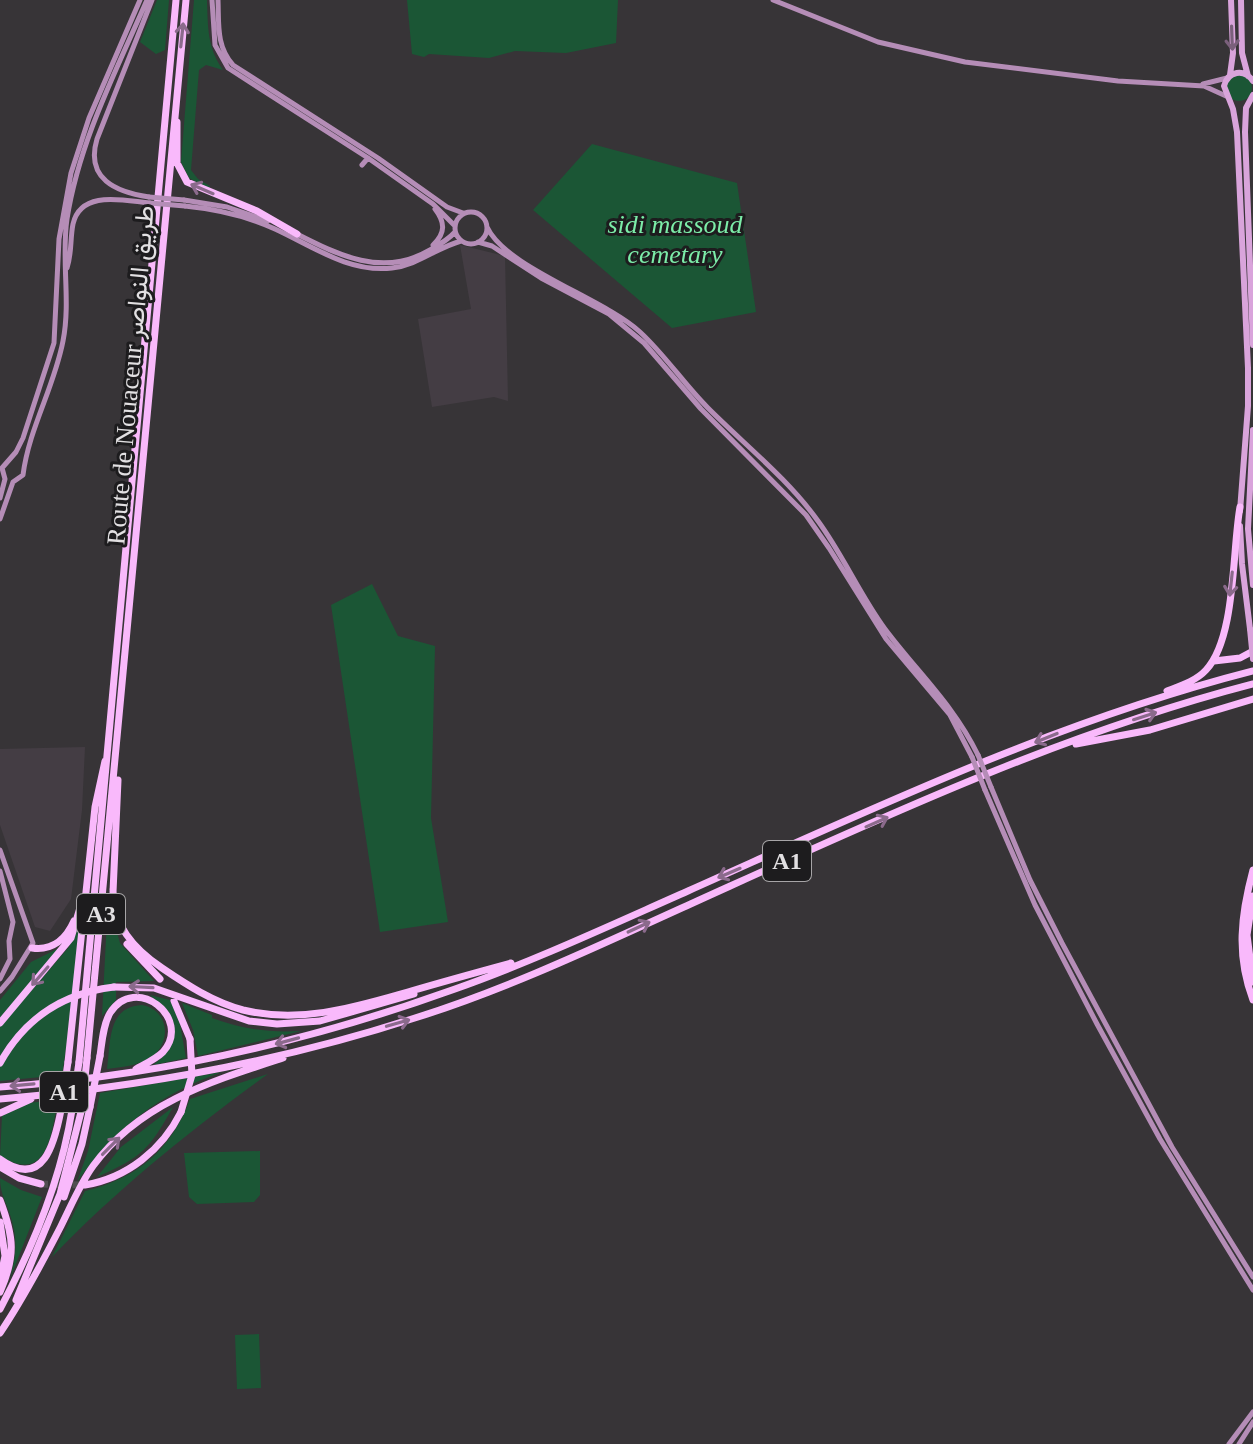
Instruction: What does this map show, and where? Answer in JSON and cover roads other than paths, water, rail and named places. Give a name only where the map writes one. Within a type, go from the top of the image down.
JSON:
[{"type":"highway","name":"Route de Nouaceur طريق النواصر","points":[[113,753],[176,0]]},
{"type":"highway","name":"Route de Nouaceur طريق النواصر","points":[[113,753],[186,0]]},
{"type":"highway","points":[[175,113],[177,163],[187,182],[257,211],[297,234]]},
{"type":"highway","points":[[1118,711],[1192,680],[1214,661],[1224,635],[1240,507]]},
{"type":"highway","points":[[1214,661],[1240,658],[1253,651]]},
{"type":"highway","name":"A1","points":[[0,1087],[131,1072],[221,1056],[340,1027],[456,989],[991,760],[1118,711],[1253,671]]},
{"type":"highway","name":"A1","points":[[0,1099],[185,1075],[338,1041],[419,1017],[541,970],[1043,753],[1151,714],[1253,684]]},
{"type":"highway","points":[[1043,753],[1150,730],[1253,701]]},
{"type":"highway","name":"A3","points":[[0,1309],[42,1217],[67,1141],[83,1060],[115,770],[113,753]]},
{"type":"highway","name":"A3","points":[[86,1108],[83,1060],[113,753]]},
{"type":"highway","points":[[0,1159],[22,1169],[40,1163],[54,1143],[68,1062],[97,795],[113,753]]},
{"type":"highway","points":[[115,770],[119,793],[112,912],[122,936],[160,979]]},
{"type":"highway","points":[[0,1023],[69,942],[81,908],[91,855]]},
{"type":"highway","points":[[1253,870],[1240,936],[1243,966],[1253,1000]]},
{"type":"highway","points":[[113,889],[119,924],[141,952],[193,988],[241,1009],[287,1016],[320,1014],[541,955]]},
{"type":"highway","points":[[1253,896],[1247,935],[1253,982]]},
{"type":"highway","points":[[29,951],[46,949],[59,941],[71,929],[81,908]]},
{"type":"highway","points":[[0,1063],[18,1036],[46,1010],[83,992],[114,987],[154,988],[249,1021],[290,1024],[320,1021],[383,1005],[485,970]]},
{"type":"highway","points":[[0,1332],[54,1223],[73,1174],[106,1022],[115,1007],[137,997],[155,1002],[165,1011],[170,1021],[169,1042],[161,1054],[131,1072]]},
{"type":"highway","points":[[85,1185],[115,1176],[142,1160],[164,1139],[181,1112],[192,1075],[190,1039],[174,1001]]},
{"type":"highway","points":[[0,1332],[34,1277],[89,1171],[124,1133],[179,1095],[338,1041]]},
{"type":"highway","points":[[0,1113],[44,1095]]},
{"type":"highway","points":[[0,1167],[19,1178],[41,1184]]},
{"type":"highway","points":[[0,1200],[13,1245],[12,1258],[0,1292]]},
{"type":"highway","points":[[0,1222],[5,1251],[0,1280]]},
{"type":"main road","points":[[0,498],[5,479],[2,468],[11,460],[29,423],[54,343],[59,239],[71,173],[84,131],[140,0]]},
{"type":"main road","points":[[5,479],[13,482],[22,478],[23,466],[63,342],[67,223],[78,167],[149,0]]},
{"type":"main road","points":[[149,0],[97,139],[94,155],[98,170],[111,186],[150,200]]},
{"type":"main road","points":[[215,0],[215,45],[228,68],[433,204],[461,241],[492,246],[533,273],[609,314],[644,343],[701,409],[806,515],[886,639],[950,715],[975,756]]},
{"type":"main road","points":[[215,0],[220,40],[224,53],[233,65],[378,158],[447,207],[463,213],[479,213],[496,241],[635,327],[705,405],[803,502],[831,540],[884,627],[953,710],[975,756],[1035,905],[1165,1149],[1253,1290]]},
{"type":"main road","points":[[773,0],[878,42],[965,62],[1094,79],[1194,85],[1213,88],[1237,103],[1251,98],[1245,132],[1253,345]]},
{"type":"main road","points":[[1231,0],[1233,53],[1224,86],[1235,115],[1238,149],[1248,368],[1240,507],[1242,564],[1253,659]]},
{"type":"main road","points":[[1241,0],[1242,53],[1251,78]]},
{"type":"main road","points":[[1194,85],[1238,72],[1251,78]]},
{"type":"main road","points":[[362,165],[368,158]]},
{"type":"main road","points":[[65,273],[70,258],[73,223],[85,205],[106,199],[184,203],[239,211],[340,255],[365,262],[393,263],[427,252],[454,228],[463,213]]},
{"type":"main road","points":[[184,203],[255,221],[334,258],[369,268],[409,265],[461,241]]},
{"type":"main road","points":[[427,252],[439,239],[443,229],[442,219],[433,204]]},
{"type":"main road","points":[[478,242],[486,234],[487,227]]},
{"type":"main road","points":[[1253,430],[1248,529],[1253,585]]},
{"type":"main road","points":[[11,460],[23,466]]},
{"type":"main road","points":[[0,519],[13,482]]},
{"type":"main road","points":[[988,788],[1062,943],[1172,1147],[1253,1277]]},
{"type":"main road","points":[[0,850],[33,941],[0,991]]},
{"type":"main road","points":[[0,871],[12,912],[9,963],[0,979]]},
{"type":"main road","points":[[11,935],[22,930],[29,933]]},
{"type":"main road","points":[[11,950],[20,955],[29,951]]},
{"type":"main road","points":[[1229,1444],[1253,1412]]},
{"type":"main road","points":[[1239,1444],[1253,1422]]},
{"type":"tunnel","points":[[41,1184],[85,1185]]},
{"type":"park label","name":"sidi massoud cemetary","points":[[675,239]]}]
